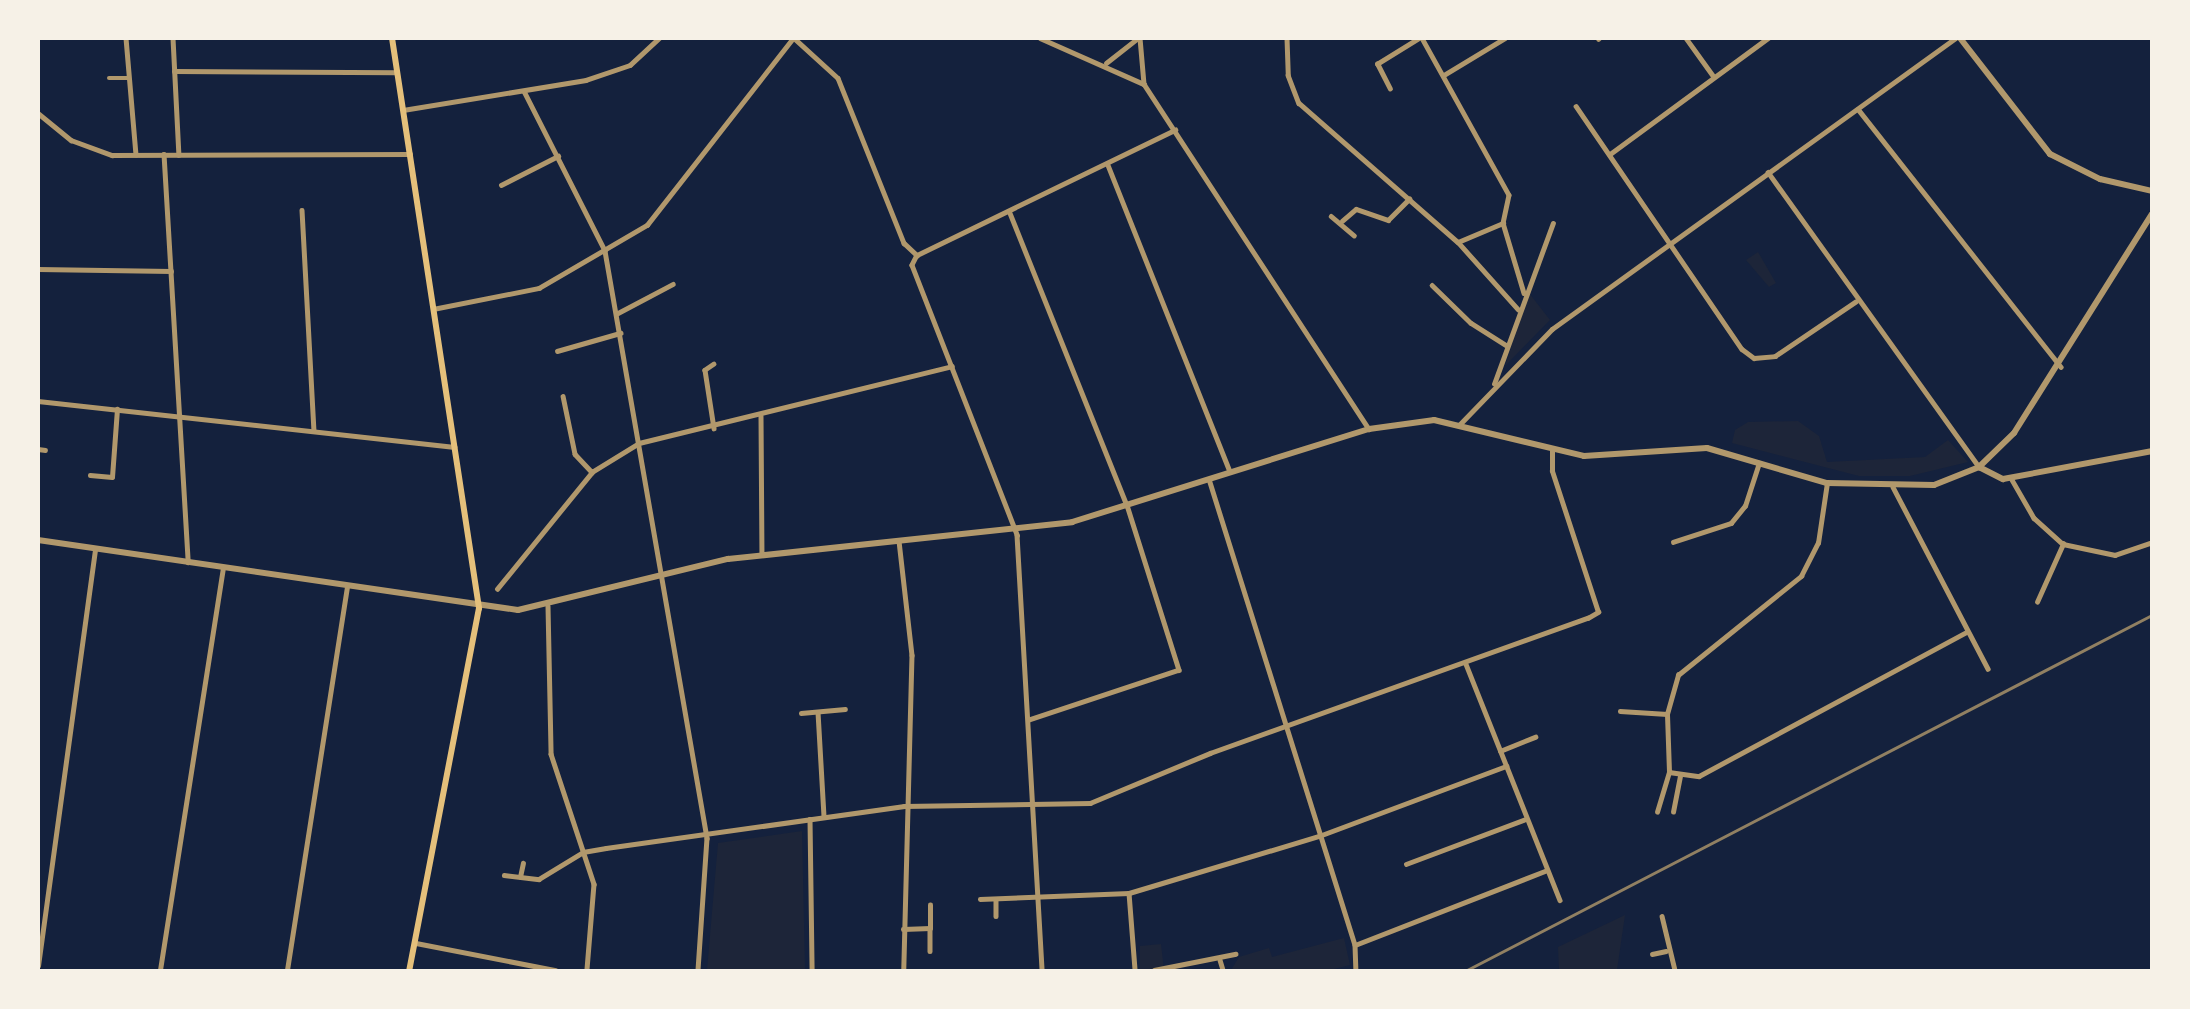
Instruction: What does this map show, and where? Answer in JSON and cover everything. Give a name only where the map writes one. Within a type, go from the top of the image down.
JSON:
[{"type":"main road","points":[[393,38],[479,608],[409,971]]},
{"type":"street","points":[[126,38],[135,155]]},
{"type":"street","points":[[173,38],[179,155]]},
{"type":"street","points":[[403,110],[524,91],[617,71],[659,38]]},
{"type":"street","points":[[433,309],[539,288],[647,225],[793,38],[838,78],[904,243],[917,255]]},
{"type":"street","points":[[1040,38],[1105,64],[1144,84]]},
{"type":"street","points":[[1105,64],[1139,38]]},
{"type":"street","points":[[1139,38],[1144,84],[1369,429]]},
{"type":"street","points":[[1287,38],[1288,75],[1299,103],[1458,243],[1518,309]]},
{"type":"street","points":[[1390,89],[1377,64],[1420,38],[1444,75],[1509,195],[1503,223],[1524,293]]},
{"type":"street","points":[[1444,75],[1505,38]]},
{"type":"street","points":[[1686,38],[1714,76]]},
{"type":"street","points":[[1610,154],[1768,38]]},
{"type":"street","points":[[1460,424],[1494,385],[1552,329],[1958,38],[2050,154],[2100,179],[2151,191]]},
{"type":"street","points":[[174,71],[398,72]]},
{"type":"street","points":[[109,78],[128,78]]},
{"type":"street","points":[[524,91],[605,251],[707,838],[698,971]]},
{"type":"street","points":[[1576,106],[1742,349],[1754,358],[1775,356],[1855,302]]},
{"type":"street","points":[[1857,109],[2061,368]]},
{"type":"street","points":[[38,113],[71,140],[112,155],[411,155]]},
{"type":"street","points":[[1042,971],[1035,807],[1015,528],[912,265],[917,255],[1010,213],[1175,130]]},
{"type":"street","points":[[164,154],[188,564]]},
{"type":"street","points":[[501,185],[558,156]]},
{"type":"street","points":[[1108,165],[1230,471]]},
{"type":"street","points":[[1768,172],[1855,302],[1979,467],[2011,478],[2151,451]]},
{"type":"street","points":[[1342,221],[1356,209],[1388,220],[1409,198]]},
{"type":"street","points":[[302,210],[314,430]]},
{"type":"street","points":[[1010,213],[1127,505],[1179,670],[1029,720]]},
{"type":"street","points":[[38,540],[479,608],[548,606],[663,575],[762,554],[1072,522],[1369,429],[1434,420],[1460,424],[1552,450],[1617,457],[1707,448],[1827,483],[1894,487],[1950,482],[1979,467],[2014,433],[2061,368],[2151,214]]},
{"type":"street","points":[[1331,216],[1342,221],[1354,235]]},
{"type":"street","points":[[1458,243],[1503,223]]},
{"type":"street","points":[[1494,385],[1518,309],[1553,223]]},
{"type":"street","points":[[38,269],[171,271]]},
{"type":"street","points":[[617,314],[673,284]]},
{"type":"street","points":[[1432,285],[1471,323],[1506,345]]},
{"type":"street","points":[[557,351],[620,333]]},
{"type":"street","points":[[714,364],[705,370],[714,428]]},
{"type":"street","points":[[496,589],[592,472],[639,443],[714,428],[952,366]]},
{"type":"street","points":[[563,396],[575,454],[592,472]]},
{"type":"street","points":[[38,401],[454,446]]},
{"type":"street","points":[[90,475],[112,478],[117,409]]},
{"type":"street","points":[[761,416],[762,554]]},
{"type":"street","points":[[504,875],[539,879],[583,852],[707,838],[810,819],[904,806],[1035,807],[1090,803],[1210,753],[1286,729],[1466,664],[1598,612],[1552,450]]},
{"type":"street","points":[[1673,542],[1731,523],[1745,506],[1759,462]]},
{"type":"street","points":[[1209,478],[1355,946],[1354,970]]},
{"type":"street","points":[[2011,478],[2034,518],[2063,544],[2115,555],[2151,542]]},
{"type":"street","points":[[1657,812],[1669,772],[1667,714],[1678,676],[1812,560],[1827,483]]},
{"type":"street","points":[[1894,487],[1966,632],[1988,669]]},
{"type":"street","points":[[899,541],[912,655],[904,806],[904,971]]},
{"type":"street","points":[[2038,602],[2063,544]]},
{"type":"street","points":[[38,966],[95,550]]},
{"type":"street","points":[[160,971],[223,568]]},
{"type":"street","points":[[287,971],[346,586]]},
{"type":"street","points":[[548,606],[551,754],[583,852],[594,905],[587,971]]},
{"type":"street","points":[[1669,772],[1680,777],[1699,776],[1966,632]]},
{"type":"street","points":[[1466,664],[1560,900]]},
{"type":"street","points":[[801,713],[845,709]]},
{"type":"street","points":[[1620,711],[1667,714]]},
{"type":"street","points":[[818,712],[824,817]]},
{"type":"street","points":[[1500,751],[1535,737]]},
{"type":"street","points":[[980,900],[1129,892],[1319,836],[1506,766]]},
{"type":"street","points":[[1673,812],[1680,777]]},
{"type":"street","points":[[810,819],[812,971]]},
{"type":"street","points":[[1406,864],[1527,819]]},
{"type":"street","points":[[520,877],[523,863]]},
{"type":"street","points":[[1355,946],[1547,870]]},
{"type":"street","points":[[1129,892],[1135,971]]},
{"type":"street","points":[[996,899],[996,916]]},
{"type":"street","points":[[930,905],[930,951]]},
{"type":"street","points":[[1662,916],[1667,951],[1675,971]]},
{"type":"street","points":[[904,929],[930,928]]},
{"type":"street","points":[[416,943],[555,971]]},
{"type":"street","points":[[1653,954],[1667,951]]},
{"type":"street","points":[[1154,971],[1220,960],[1235,954]]},
{"type":"street","points":[[1220,960],[1223,971]]},
{"type":"shaded area","points":[[1758,252],[1776,283],[1769,287],[1746,260]]},
{"type":"shaded area","points":[[1529,293],[1550,320],[1505,366]]},
{"type":"shaded area","points":[[1798,421],[1819,436],[1827,462],[1925,457],[1948,440],[1968,462],[1910,476],[1859,476],[1732,443],[1735,430],[1748,422]]},
{"type":"shaded area","points":[[802,831],[805,970],[707,970],[718,843]]},
{"type":"shaded area","points":[[1625,915],[1617,970],[1559,970],[1558,947]]},
{"type":"shaded area","points":[[1344,938],[1350,965],[1330,970],[1231,970],[1239,957],[1269,948],[1272,957]]},
{"type":"shaded area","points":[[1161,944],[1164,970],[1140,970],[1140,946]]},
{"type":"railway","points":[[1467,970],[2152,615]]}]
